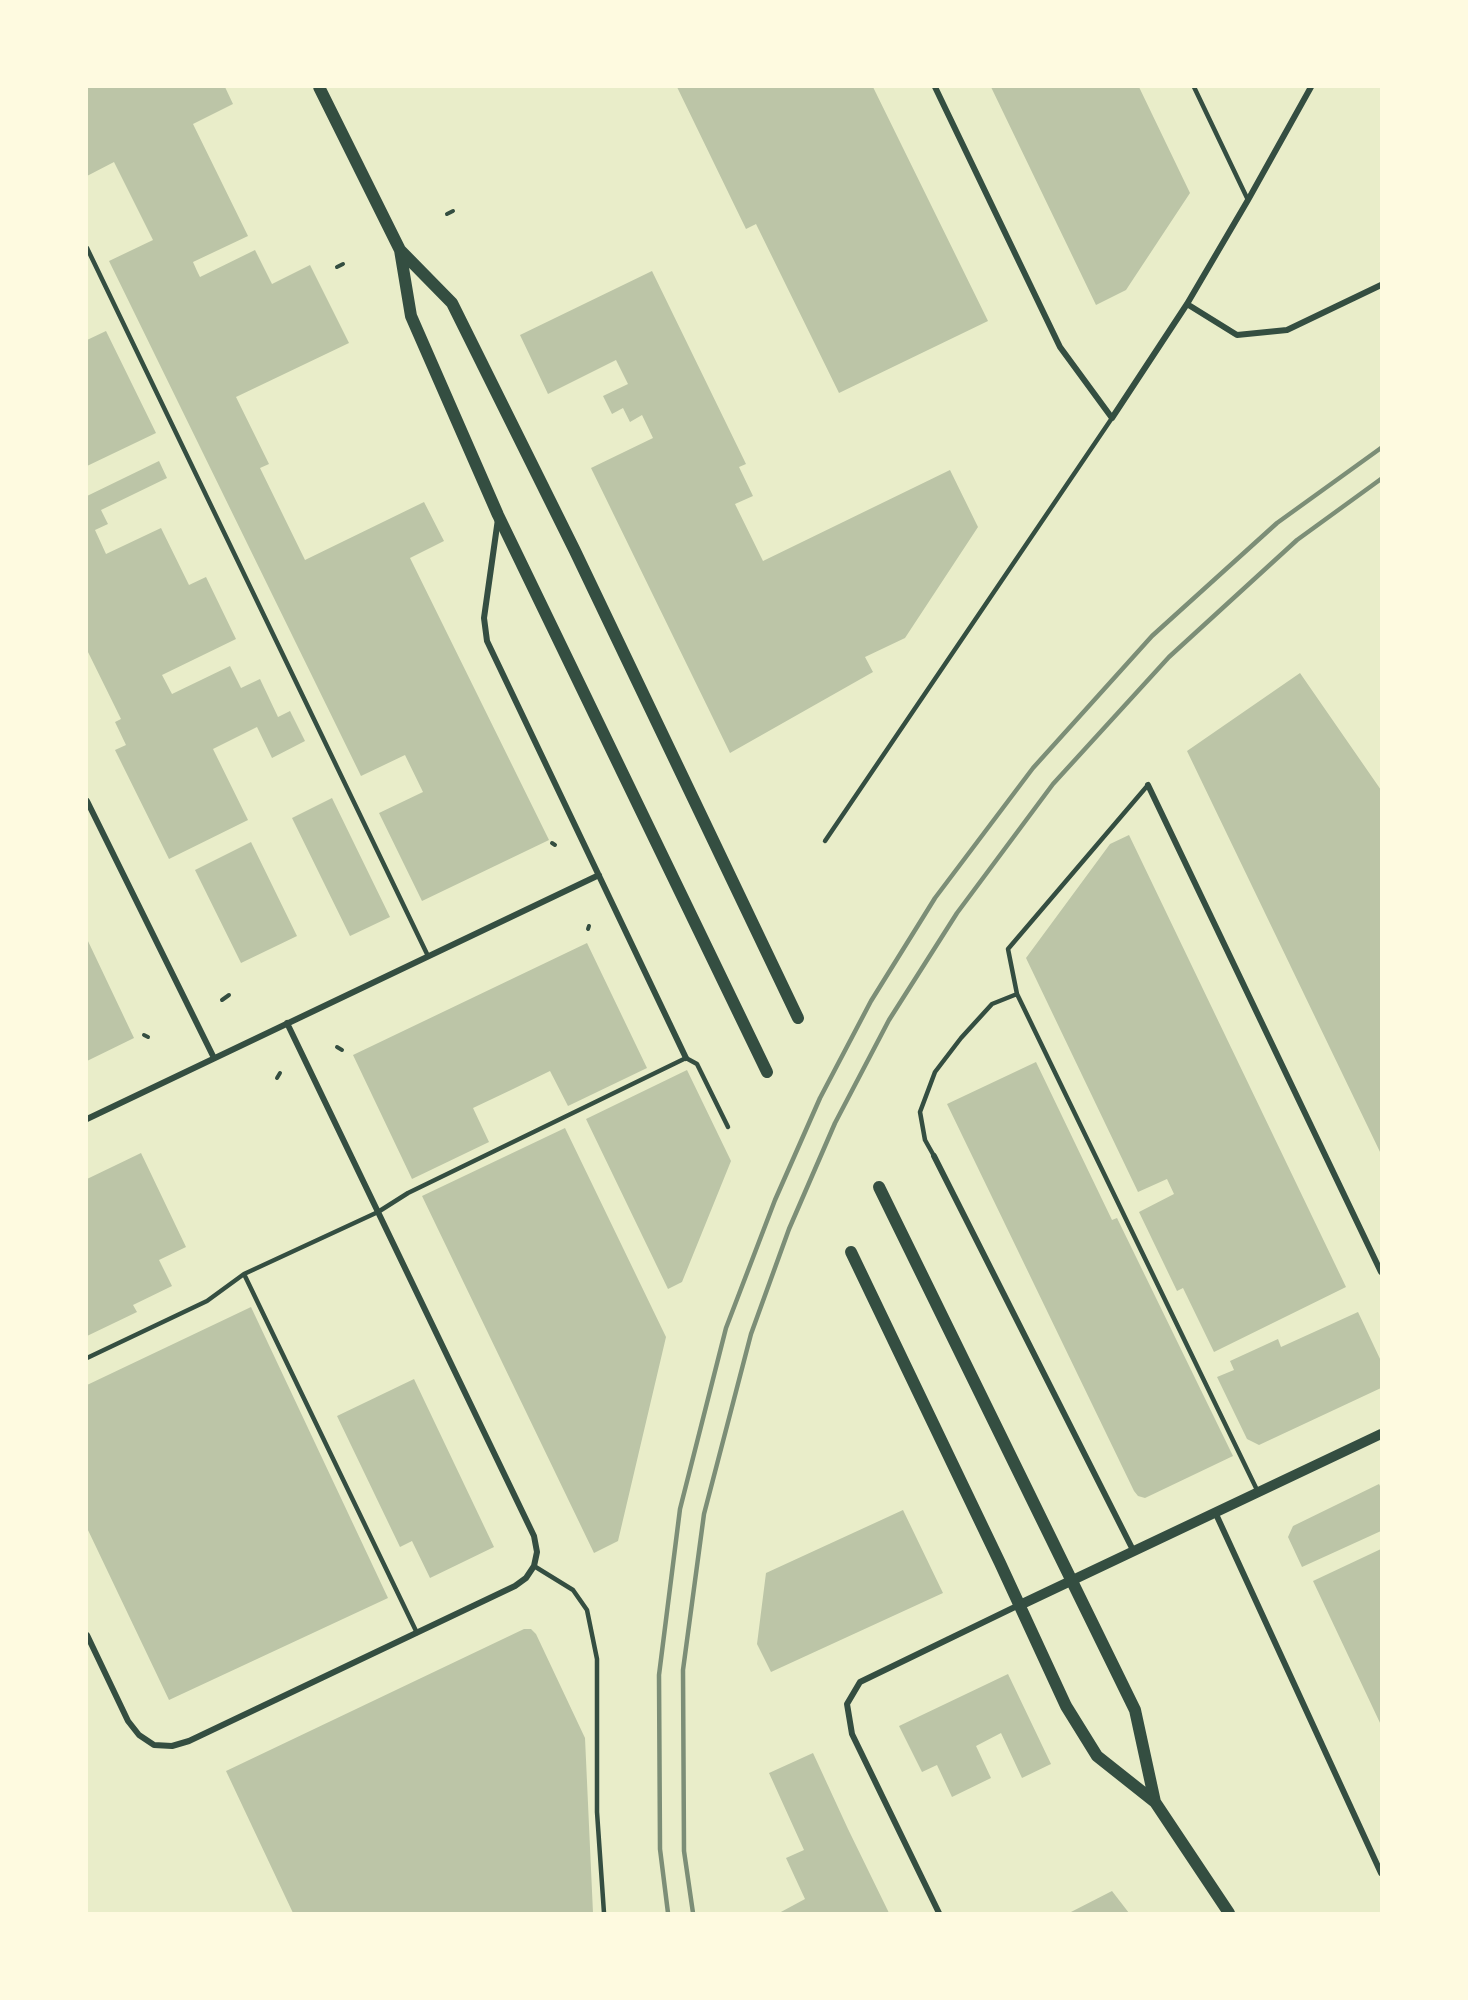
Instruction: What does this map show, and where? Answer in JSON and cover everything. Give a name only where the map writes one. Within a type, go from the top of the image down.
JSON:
[{"type":"main road","points":[[319,87],[400,250],[411,316],[498,515],[767,1072]]},
{"type":"main road","points":[[400,250],[452,303],[580,562],[798,1018]]},
{"type":"main road","points":[[879,1187],[1135,1710],[1155,1802]]},
{"type":"main road","points":[[851,1252],[1066,1706],[1097,1756],[1155,1802],[1229,1913]]},
{"type":"street","points":[[935,87],[1060,348],[1112,418],[1187,303],[1311,87]]},
{"type":"street","points":[[1187,303],[1237,334],[1277,331],[1287,330],[1381,285]]},
{"type":"street","points":[[498,515],[484,618],[487,641],[686,1058]]},
{"type":"street","points":[[1148,785],[1381,1272]]},
{"type":"street","points":[[87,801],[214,1058]]},
{"type":"street","points":[[87,1119],[598,875]]},
{"type":"street","points":[[87,1635],[128,1721],[139,1735],[154,1745],[172,1746],[189,1741],[514,1586],[526,1578],[534,1566],[537,1552],[534,1536],[287,1023]]},
{"type":"street","points":[[934,1156],[1132,1550]]},
{"type":"street","points":[[939,1913],[852,1734],[847,1704],[860,1682],[1132,1550],[1381,1434]]},
{"type":"street","points":[[1215,1512],[1381,1873]]},
{"type":"lane","points":[[1194,87],[1248,200]]},
{"type":"lane","points":[[87,248],[428,956]]},
{"type":"lane","points":[[825,841],[1112,418]]},
{"type":"lane","points":[[1148,785],[1008,949],[1017,994],[1258,1492]]},
{"type":"lane","points":[[934,1156],[925,1140],[920,1112],[935,1072],[961,1038],[992,1004],[1017,994]]},
{"type":"lane","points":[[87,1358],[207,1301],[244,1274],[378,1212],[408,1193],[686,1058],[697,1064],[728,1126]]},
{"type":"lane","points":[[244,1274],[417,1633]]},
{"type":"lane","points":[[534,1566],[573,1590],[587,1610],[595,1649],[597,1659],[597,1812],[604,1913]]},
{"type":"path","points":[[447,214],[453,211]]},
{"type":"path","points":[[337,267],[343,264]]},
{"type":"path","points":[[222,1000],[229,995]]},
{"type":"path","points":[[337,1047],[342,1050]]},
{"type":"path","points":[[277,1078],[280,1073]]},
{"type":"building","points":[[87,87],[225,87],[233,104],[193,124],[248,236],[193,262],[197,271],[200,277],[255,250],[272,284],[310,265],[349,343],[236,397],[269,464],[260,468],[305,560],[424,502],[444,541],[410,558],[549,840],[422,901],[379,813],[423,792],[405,755],[361,776],[109,261],[153,240],[114,162],[87,176]]},
{"type":"building","points":[[677,87],[873,87],[988,321],[839,393],[756,224],[746,229]]},
{"type":"building","points":[[991,87],[1139,87],[1190,193],[1126,290],[1096,305]]},
{"type":"building","points":[[652,271],[746,464],[739,467],[753,496],[735,504],[763,561],[950,470],[978,527],[905,638],[865,657],[873,672],[730,753],[591,468],[653,438],[642,415],[630,422],[623,408],[612,414],[603,396],[628,384],[616,360],[548,394],[520,335]]},
{"type":"building","points":[[106,331],[156,433],[87,466],[87,340]]},
{"type":"building","points":[[159,461],[167,478],[101,510],[108,524],[95,530],[106,554],[161,528],[189,585],[206,577],[236,639],[162,675],[172,694],[230,666],[241,688],[260,679],[278,717],[290,711],[305,741],[272,758],[257,727],[213,749],[248,820],[169,859],[115,750],[126,745],[115,722],[121,719],[87,650],[87,496]]},
{"type":"building","points":[[1300,673],[1381,790],[1381,1154],[1187,751]]},
{"type":"building","points":[[332,798],[390,917],[350,936],[292,818]]},
{"type":"building","points":[[1129,835],[1346,1287],[1214,1352],[1183,1288],[1177,1291],[1139,1212],[1174,1194],[1167,1179],[1138,1192],[1026,958],[1110,844]]},
{"type":"building","points":[[251,842],[297,936],[241,963],[195,870]]},
{"type":"building","points":[[87,939],[134,1038],[87,1061]]},
{"type":"building","points":[[587,943],[647,1068],[568,1106],[550,1071],[473,1108],[489,1142],[412,1179],[353,1055]]},
{"type":"building","points":[[1036,1062],[1112,1220],[1117,1218],[1233,1456],[1145,1498],[1138,1496],[1134,1491],[947,1104]]},
{"type":"building","points":[[687,1070],[731,1161],[682,1282],[668,1289],[586,1119]]},
{"type":"building","points":[[565,1128],[666,1337],[618,1541],[594,1553],[422,1196]]},
{"type":"building","points":[[141,1153],[186,1247],[159,1260],[172,1286],[133,1305],[137,1312],[87,1336],[87,1179]]},
{"type":"building","points":[[251,1307],[388,1598],[169,1700],[87,1528],[87,1385]]},
{"type":"building","points":[[1358,1312],[1381,1361],[1381,1388],[1259,1445],[1247,1439],[1217,1377],[1234,1370],[1230,1361],[1278,1339],[1281,1347]]},
{"type":"building","points":[[414,1379],[494,1547],[430,1578],[412,1541],[400,1547],[337,1416]]},
{"type":"building","points":[[1379,1484],[1381,1488],[1381,1531],[1302,1567],[1288,1537],[1293,1526]]},
{"type":"building","points":[[903,1510],[943,1593],[771,1672],[757,1644],[766,1573]]},
{"type":"building","points":[[1381,1549],[1381,1725],[1313,1581]]},
{"type":"building","points":[[524,1629],[531,1629],[536,1634],[585,1738],[593,1913],[293,1913],[226,1771]]},
{"type":"building","points":[[1008,1674],[1051,1764],[1022,1778],[1001,1733],[976,1746],[991,1778],[952,1797],[937,1765],[922,1772],[899,1726]]},
{"type":"building","points":[[813,1753],[889,1913],[779,1913],[805,1899],[786,1858],[804,1850],[769,1773]]},
{"type":"building","points":[[1112,1891],[1129,1913],[1069,1913]]},
{"type":"railway","points":[[668,1913],[660,1849],[659,1675],[680,1509],[726,1328],[775,1200],[820,1098],[871,1001],[935,898],[1033,768],[1152,636],[1277,523],[1381,448]]},
{"type":"railway","points":[[693,1913],[684,1851],[683,1670],[704,1514],[751,1334],[789,1229],[835,1123],[889,1020],[957,913],[1053,784],[1169,657],[1297,540],[1381,479]]}]
